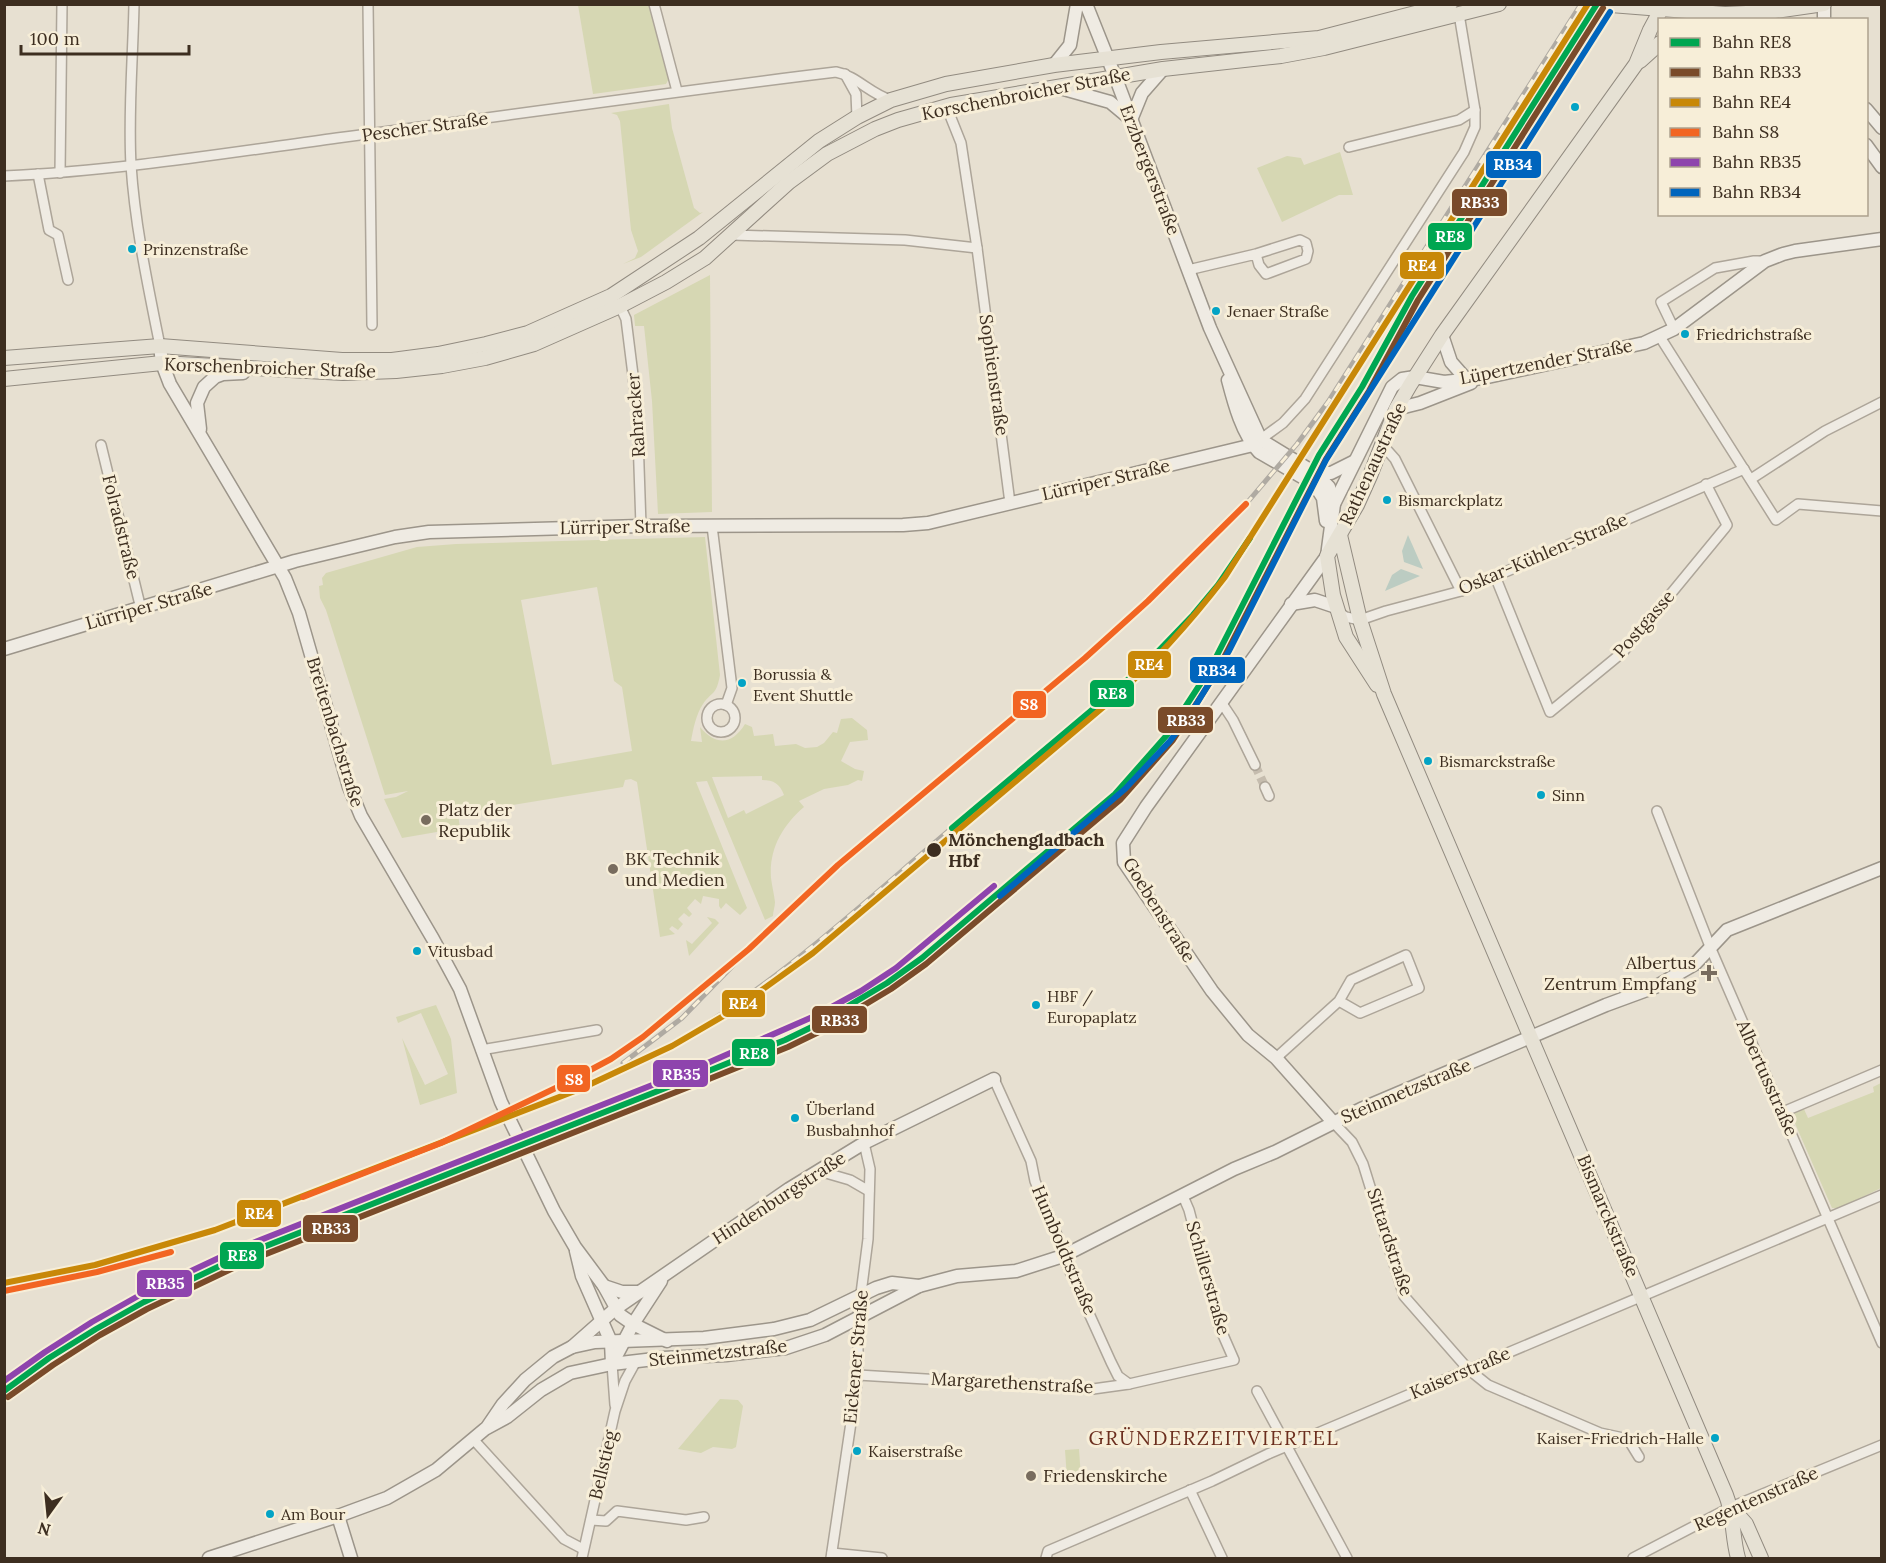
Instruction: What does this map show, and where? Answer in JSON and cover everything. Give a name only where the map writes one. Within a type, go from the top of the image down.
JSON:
[{"type":"main road","name":"Korschenbroicher Straße","points":[[4,358],[160,346],[342,360],[392,360],[438,354],[486,344],[528,333],[611,296],[660,266],[708,231],[819,141],[857,117],[891,100],[946,84],[1054,65],[1319,38],[1449,7],[1499,4]]},
{"type":"main road","points":[[1598,4],[1725,14],[1770,12],[1824,4]]},
{"type":"main road","name":"Korschenbroicher Straße","points":[[4,379],[162,363],[343,373],[396,371],[485,358],[534,344],[620,306],[666,282],[705,258],[789,182],[827,154],[875,129],[898,120],[951,105],[1056,87],[1163,69],[1246,60],[1316,49],[1449,7]]},
{"type":"main road","name":"Rathenaustraße","points":[[1327,556],[1368,482],[1396,409],[1415,377],[1442,335],[1635,64],[1650,30],[1658,23]]},
{"type":"main road","name":"Rathenaustraße","points":[[1635,64],[1658,44]]},
{"type":"main road","name":"Bismarckstraße","points":[[1340,535],[1360,620],[1384,694],[1731,1507],[1746,1524],[1761,1558]]},
{"type":"main road","name":"Bismarckstraße","points":[[1327,556],[1330,583],[1346,637],[1384,694]]},
{"type":"main road","name":"Bismarckstraße","points":[[1731,1507],[1732,1531],[1738,1558]]},
{"type":"street","points":[[60,173],[62,4]]},
{"type":"street","points":[[134,4],[130,103],[131,166],[141,254],[160,346]]},
{"type":"street","points":[[368,4],[372,325]]},
{"type":"street","points":[[654,4],[677,91]]},
{"type":"street","points":[[1054,65],[1070,45],[1077,4]]},
{"type":"street","name":"Erzbergerstraße","points":[[1086,4],[1220,352],[1233,396],[1257,443]]},
{"type":"street","points":[[1257,443],[1283,423],[1305,399],[1464,152],[1475,127],[1475,110],[1449,7]]},
{"type":"street","points":[[1056,87],[1110,102],[1131,120],[1142,93],[1163,69]]},
{"type":"street","name":"Pescher Straße","points":[[4,176],[131,166],[677,91],[836,72],[845,74]]},
{"type":"street","points":[[845,74],[863,83],[878,96],[891,100]]},
{"type":"street","points":[[845,74],[856,94],[857,117]]},
{"type":"street","name":"Sophienstraße","points":[[951,105],[951,118],[961,143],[977,248],[1010,503]]},
{"type":"street","points":[[1349,147],[1458,120],[1475,110]]},
{"type":"street","points":[[1868,112],[1881,128]]},
{"type":"street","points":[[1868,148],[1881,167]]},
{"type":"street","points":[[38,174],[49,230],[58,235],[68,280]]},
{"type":"street","points":[[732,235],[905,240],[977,248]]},
{"type":"street","name":"Lüpertzender Straße","points":[[1415,377],[1437,381],[1483,378],[1615,350],[1660,337],[1765,261],[1795,251],[1881,239]]},
{"type":"street","points":[[1188,270],[1256,254],[1300,240],[1306,243],[1308,251],[1306,259],[1266,274],[1259,265],[1256,254]]},
{"type":"street","name":"Lüpertzender Straße","points":[[1674,329],[1661,302],[1715,268],[1765,261]]},
{"type":"street","name":"Rahracker","points":[[620,306],[626,319],[638,406],[641,526]]},
{"type":"street","points":[[1442,335],[1450,362],[1466,380]]},
{"type":"street","points":[[1660,337],[1776,520],[1798,504],[1881,511]]},
{"type":"street","name":"Breitenbachstraße","points":[[160,346],[162,363],[170,384],[279,566],[299,613],[349,788],[361,816],[460,989],[501,1102],[550,1205],[575,1247],[604,1286],[615,1309]]},
{"type":"street","points":[[201,436],[197,403],[204,387],[215,377],[223,374],[295,371]]},
{"type":"street","name":"Rathenaustraße","points":[[1327,556],[1334,504],[1353,462],[1392,387],[1402,379],[1415,377]]},
{"type":"street","points":[[1396,409],[1420,403],[1483,378]]},
{"type":"street","points":[[1751,479],[1825,431],[1881,402]]},
{"type":"street","points":[[1257,443],[1315,473],[1329,487],[1340,535]]},
{"type":"street","points":[[1257,443],[1259,452],[1314,484],[1320,491],[1326,511],[1327,556]]},
{"type":"street","name":"Lürriper Straße","points":[[4,649],[279,566],[395,537],[440,530],[928,523],[1257,443]]},
{"type":"street","name":"Folradstraße","points":[[101,445],[141,609]]},
{"type":"street","points":[[1381,448],[1392,454],[1461,591]]},
{"type":"street","points":[[1315,473],[1331,473],[1353,462]]},
{"type":"street","name":"Oskar-Kühlen-Straße","points":[[1360,620],[1461,591],[1744,469]]},
{"type":"street","name":"Postgasse","points":[[1494,576],[1550,712],[1623,652],[1727,525],[1706,484]]},
{"type":"street","points":[[712,526],[732,688],[726,705]]},
{"type":"street","name":"Goebenstraße","points":[[1212,992],[1124,862],[1123,843],[1146,807],[1327,556]]},
{"type":"street","points":[[1291,604],[1315,600],[1337,609],[1346,617],[1360,620]]},
{"type":"street","points":[[1221,702],[1233,720],[1255,765]]},
{"type":"street","name":"Albertusstraße","points":[[1657,811],[1711,949],[1881,1343]]},
{"type":"street","name":"Steinmetzstraße","points":[[612,1364],[786,1348],[825,1335],[919,1286],[957,1276],[1017,1270],[1063,1256],[1234,1169],[1275,1152],[1397,1093],[1606,1005],[1655,987],[1695,964],[1727,930],[1880,871]]},
{"type":"street","points":[[1276,1058],[1339,1001],[1351,980],[1406,955],[1419,988],[1360,1013],[1339,1001]]},
{"type":"street","name":"Sittardstraße","points":[[1212,992],[1248,1035],[1276,1058],[1352,1142],[1363,1164],[1404,1296],[1468,1369],[1488,1385],[1600,1433],[1628,1440],[1640,1457]]},
{"type":"street","points":[[481,1050],[597,1029]]},
{"type":"street","points":[[1782,1112],[1881,1070]]},
{"type":"street","name":"Hindenburgstraße","points":[[572,1347],[615,1309],[789,1189],[864,1143],[994,1079]]},
{"type":"street","name":"Humboldtstraße","points":[[994,1079],[1031,1161],[1035,1181],[1059,1240],[1063,1256],[1118,1376],[1129,1384]]},
{"type":"street","name":"Eickener Straße","points":[[831,1556],[858,1375],[858,1317],[868,1239],[870,1169],[864,1143]]},
{"type":"street","points":[[819,1171],[850,1180],[869,1191]]},
{"type":"street","name":"Kaiserstraße","points":[[1046,1558],[1048,1551],[1288,1446],[1881,1195]]},
{"type":"street","name":"Schillerstraße","points":[[1183,1196],[1189,1210],[1220,1328],[1234,1360]]},
{"type":"street","name":"Breitenbachstraße","points":[[575,1247],[582,1276],[611,1342],[612,1364]]},
{"type":"street","name":"Hindenburgstraße","points":[[209,1558],[387,1498],[436,1470],[485,1429],[507,1418],[541,1390],[562,1377],[612,1364],[633,1324],[665,1275]]},
{"type":"street","name":"Steinmetzstraße","points":[[611,1342],[667,1341],[749,1334],[793,1325],[830,1311],[861,1294],[892,1284],[919,1286]]},
{"type":"street","points":[[604,1286],[622,1292],[640,1292]]},
{"type":"street","name":"Steinmetzstraße","points":[[615,1309],[633,1324],[667,1341]]},
{"type":"street","name":"Hindenburgstraße","points":[[485,1429],[503,1404],[525,1380],[553,1357],[585,1343],[611,1342]]},
{"type":"street","name":"Margarethenstraße","points":[[858,1375],[1093,1389],[1129,1384],[1234,1360]]},
{"type":"street","name":"Bellstieg","points":[[583,1554],[615,1411],[625,1381],[636,1361]]},
{"type":"street","name":"Bellstieg","points":[[612,1364],[615,1411]]},
{"type":"street","points":[[1257,1391],[1347,1558]]},
{"type":"street","points":[[473,1439],[564,1539],[583,1554]]},
{"type":"street","name":"Regentenstraße","points":[[1633,1558],[1731,1507],[1881,1445]]},
{"type":"street","points":[[1190,1490],[1222,1558]]},
{"type":"street","name":"Bellstieg","points":[[591,1520],[606,1521],[617,1511],[686,1520],[704,1516]]},
{"type":"street","points":[[338,1516],[351,1558]]},
{"type":"street","points":[[831,1556],[882,1558]]},
{"type":"green space","points":[[578,5],[649,5],[670,77],[666,84],[593,94]]},
{"type":"green space","points":[[669,104],[672,128],[694,208],[700,213],[703,212],[641,257],[623,264],[635,258],[638,251],[631,230],[620,121],[617,115],[611,113]]},
{"type":"green space","points":[[1340,152],[1353,195],[1339,195],[1282,222],[1257,168],[1287,156],[1301,158],[1304,165]]},
{"type":"green space","points":[[710,275],[712,512],[658,514],[652,401],[644,326],[635,326],[634,315]]},
{"type":"green space","points":[[705,537],[720,675],[716,690],[698,712],[691,741],[702,742],[700,727],[712,738],[724,740],[735,736],[745,724],[752,727],[754,736],[773,734],[775,746],[796,744],[805,748],[817,747],[824,743],[833,732],[837,733],[841,719],[852,718],[867,730],[868,740],[850,742],[841,761],[864,771],[862,781],[858,780],[848,785],[824,789],[799,801],[804,807],[789,822],[778,839],[771,867],[775,902],[773,916],[765,920],[707,781],[696,782],[747,908],[740,915],[726,903],[721,909],[719,899],[703,896],[701,904],[695,899],[687,908],[692,914],[689,917],[684,913],[678,919],[683,924],[678,930],[672,926],[669,929],[675,934],[660,937],[637,782],[631,779],[625,780],[623,787],[458,814],[460,828],[402,838],[384,799],[396,797],[408,791],[385,795],[326,610],[320,598],[319,586],[323,585],[322,578],[326,573],[417,547]],"holes":[[[597,587],[614,681],[622,687],[632,751],[552,765],[521,600]],[[762,776],[762,780],[778,785],[784,795],[746,814],[744,810],[728,818],[712,777]]]},
{"type":"green space","points":[[707,917],[719,923],[689,956],[686,940],[692,944],[712,923]]},
{"type":"green space","points":[[436,1005],[451,1039],[457,1093],[420,1105],[402,1038],[425,1085],[448,1074],[421,1013],[398,1023],[396,1017]]},
{"type":"green space","points":[[1881,1083],[1881,1188],[1840,1208],[1832,1208],[1790,1112],[1803,1107],[1808,1118],[1874,1092],[1873,1087]]},
{"type":"green space","points":[[720,1399],[738,1400],[743,1406],[736,1447],[732,1449],[713,1447],[701,1453],[678,1449]]},
{"type":"green space","points":[[1079,1449],[1081,1478],[1067,1479],[1065,1450]]},
{"type":"shaded area","points":[[1408,535],[1423,569],[1404,562],[1402,551]]},
{"type":"shaded area","points":[[1401,569],[1420,576],[1385,591],[1392,575]]},
{"type":"tunnel","points":[[1255,765],[1265,787]]},
{"type":"railway","points":[[1246,504],[1297,444],[1328,402],[1581,4]]},
{"type":"railway","points":[[576,1091],[668,1046],[751,993],[839,925],[952,828]]},
{"type":"railway","points":[[623,1063],[682,1018],[749,949]]},
{"type":"rail line","name":"RE4","points":[[4,1283],[95,1265],[215,1230],[580,1089],[672,1046],[737,1008],[813,953],[1114,698],[1159,655],[1199,609],[1225,577],[1588,4]]},
{"type":"rail line","name":"RE8","points":[[4,1391],[49,1358],[96,1329],[144,1302],[243,1255],[706,1072],[818,1024],[887,983],[922,958],[1115,794],[1167,735],[1210,669],[1319,455],[1362,387],[1412,296],[1597,4]]},
{"type":"rail line","name":"RB33","points":[[8,1397],[100,1335],[147,1309],[246,1262],[709,1079],[821,1031],[891,989],[926,964],[1120,800],[1173,740],[1216,673],[1326,459],[1369,391],[1418,300],[1603,8]]},
{"type":"rail line","name":"RB34","points":[[1000,896],[1125,789],[1170,741],[1191,713],[1229,651],[1326,460],[1610,12]]},
{"type":"rail line","name":"S8","points":[[303,1197],[441,1143],[564,1084],[611,1059],[643,1037],[749,949],[838,865],[1085,658],[1148,601],[1246,504]]},
{"type":"rail line","name":"RE8","points":[[952,828],[1144,666],[1218,585],[1250,538]]},
{"type":"rail line","name":"RB35","points":[[4,1381],[92,1322],[140,1295],[240,1248],[703,1065],[817,1015],[861,991],[896,968],[994,886]]},
{"type":"rail line","name":"S8","points":[[4,1291],[97,1272],[171,1252]]},
{"type":"place","name":"Prinzenstraße","points":[[132,249]]},
{"type":"place","name":"Jenaer Straße","points":[[1216,311]]},
{"type":"place","name":"Friedrichstraße","points":[[1685,334]]},
{"type":"place","name":"Bismarckplatz","points":[[1387,500]]},
{"type":"place","name":"Borussia & Event Shuttle","points":[[742,683]]},
{"type":"place","name":"Bismarckstraße","points":[[1428,761]]},
{"type":"place","name":"Sinn","points":[[1541,795]]},
{"type":"place","name":"Platz der Republik","points":[[426,820]]},
{"type":"place","name":"Mönchengladbach Hbf","points":[[934,850]]},
{"type":"place","name":"BK Technik und Medien","points":[[613,869]]},
{"type":"place","name":"Vitusbad","points":[[417,951]]},
{"type":"place","name":"Albertus Zentrum Empfang","points":[[1709,973]]},
{"type":"place","name":"HBF / Europaplatz","points":[[1036,1005]]},
{"type":"place","name":"Überland Busbahnhof","points":[[795,1118]]},
{"type":"place","name":"Kaiser-Friedrich-Halle","points":[[1715,1438]]},
{"type":"place","name":"Kaiserstraße","points":[[857,1451]]},
{"type":"place","name":"Friedenskirche","points":[[1031,1476]]},
{"type":"place","name":"Am Bour","points":[[270,1514]]},
{"type":"district","name":"GRÜNDERZEITVIERTEL","points":[[1214,1438]]}]
